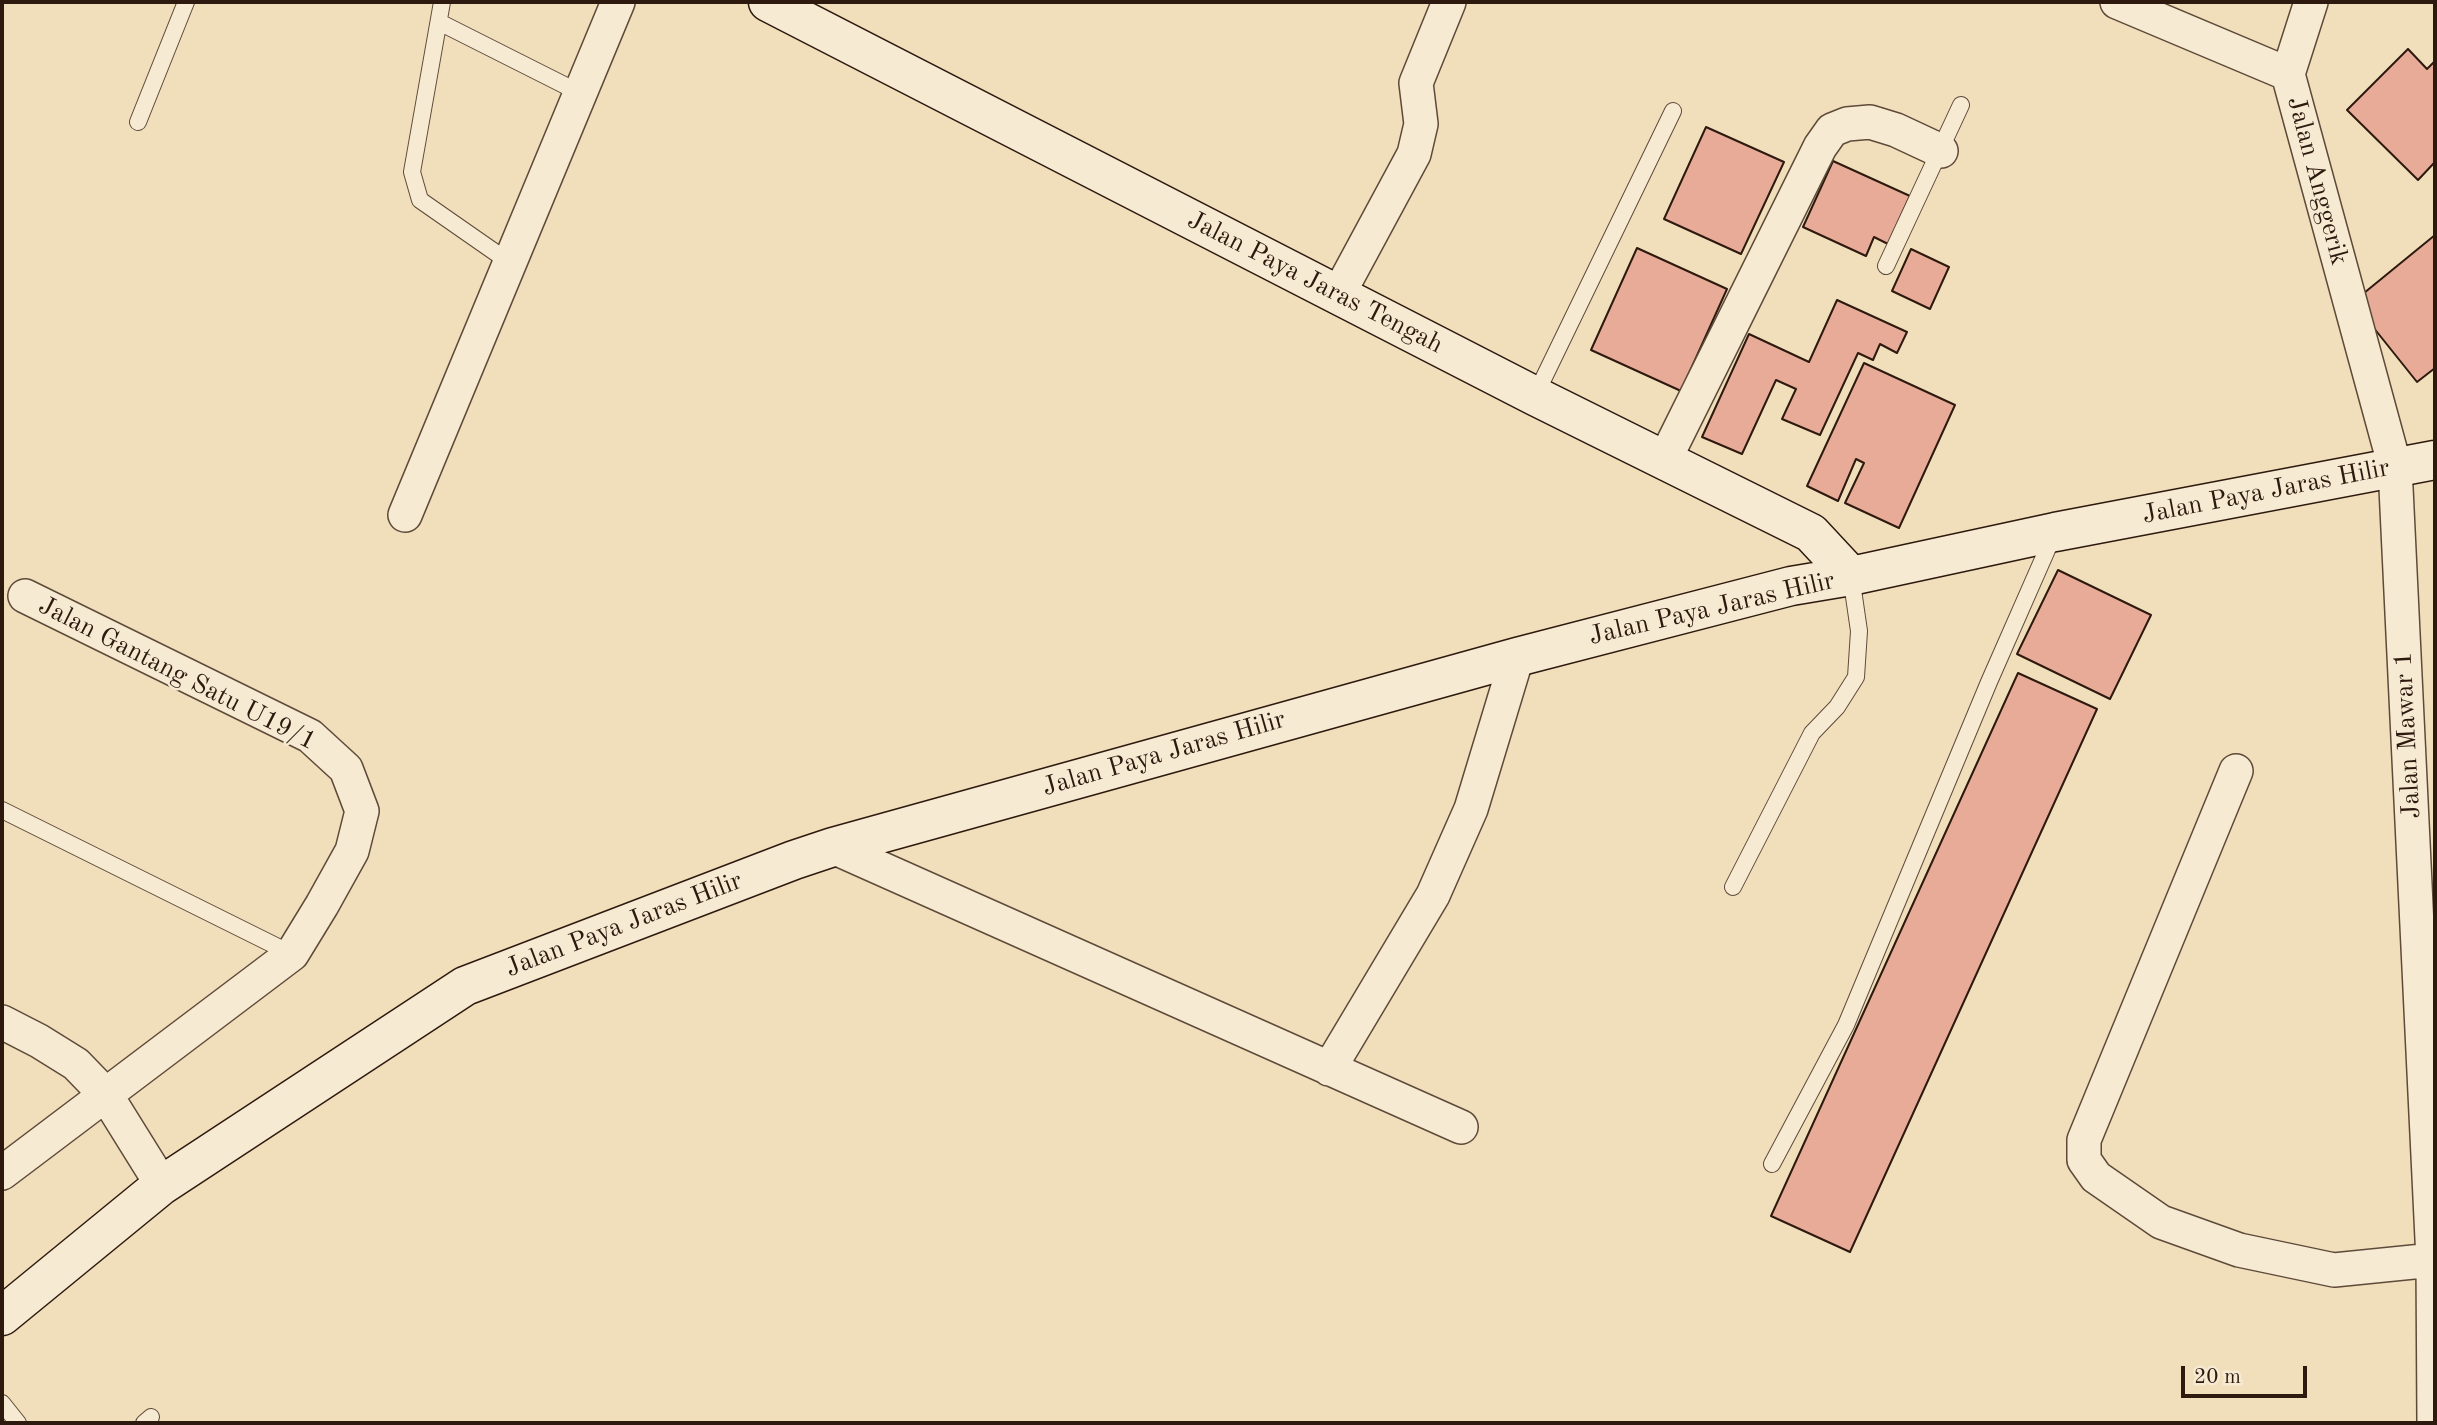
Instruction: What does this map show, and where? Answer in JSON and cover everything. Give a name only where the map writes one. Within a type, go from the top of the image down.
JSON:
[{"type":"street","points":[[405,516],[618,2]]},
{"type":"street","name":"Jalan Paya Jaras Tengah","points":[[768,2],[1535,396],[1811,533],[1851,576]]},
{"type":"street","points":[[1338,295],[1415,155],[1421,124],[1416,83],[1449,2]]},
{"type":"street","name":"Jalan Anggerik","points":[[2116,2],[2288,74],[2395,467]]},
{"type":"street","points":[[2288,74],[2311,2]]},
{"type":"street","points":[[1665,459],[1814,159],[1832,130],[1847,124],[1870,122],[1896,130],[1941,151]]},
{"type":"street","name":"Jalan Paya Jaras Hilir","points":[[2,1316],[162,1185],[465,986],[794,860],[1517,657],[1791,586],[1851,576],[2055,532],[2435,460]]},
{"type":"street","name":"Jalan Mawar 1","points":[[2395,467],[2429,1031],[2434,1423]]},
{"type":"street","name":"Jalan Gantang Satu U19/1","points":[[2,1173],[292,954],[352,851],[362,811],[346,769],[310,736],[25,596]]},
{"type":"street","points":[[1329,1069],[1433,895],[1471,809],[1517,657]]},
{"type":"street","points":[[2236,771],[2084,1140],[2084,1160],[2096,1177],[2161,1222],[2239,1250],[2334,1270],[2433,1261]]},
{"type":"street","points":[[833,847],[1461,1127]]},
{"type":"street","points":[[2,1022],[76,1064],[106,1095],[162,1185]]},
{"type":"lane","points":[[138,122],[186,2]]},
{"type":"lane","points":[[442,2],[412,172],[420,200],[509,262]]},
{"type":"lane","points":[[439,22],[580,93]]},
{"type":"lane","points":[[1886,266],[1961,105]]},
{"type":"lane","points":[[1535,396],[1673,111]]},
{"type":"lane","points":[[1772,1164],[1846,1025],[1989,682],[2055,532]]},
{"type":"lane","points":[[1733,887],[1812,733],[1837,707],[1856,677],[1859,631],[1851,576]]},
{"type":"lane","points":[[2,810],[292,954]]},
{"type":"lane","points":[[2,1403],[18,1423]]},
{"type":"building","points":[[2408,49],[2427,69],[2435,61],[2435,162],[2418,180],[2347,110]]},
{"type":"building","points":[[1706,127],[1784,162],[1741,254],[1664,219]]},
{"type":"building","points":[[1833,161],[1910,196],[1888,244],[1874,237],[1866,256],[1803,227]]},
{"type":"building","points":[[2435,235],[2435,368],[2417,382],[2353,302]]},
{"type":"building","points":[[1637,248],[1727,289],[1681,391],[1591,350]]},
{"type":"building","points":[[1911,249],[1949,267],[1930,309],[1892,291]]},
{"type":"building","points":[[1837,300],[1907,332],[1897,353],[1880,344],[1873,360],[1858,353],[1820,435],[1782,419],[1796,389],[1776,380],[1742,454],[1702,437],[1749,334],[1809,362]]},
{"type":"building","points":[[1864,363],[1955,405],[1899,528],[1845,503],[1864,463],[1856,459],[1838,501],[1807,486]]},
{"type":"building","points":[[2058,570],[2151,615],[2110,699],[2017,654]]},
{"type":"building","points":[[2018,673],[2097,709],[1850,1252],[1771,1216]]}]
